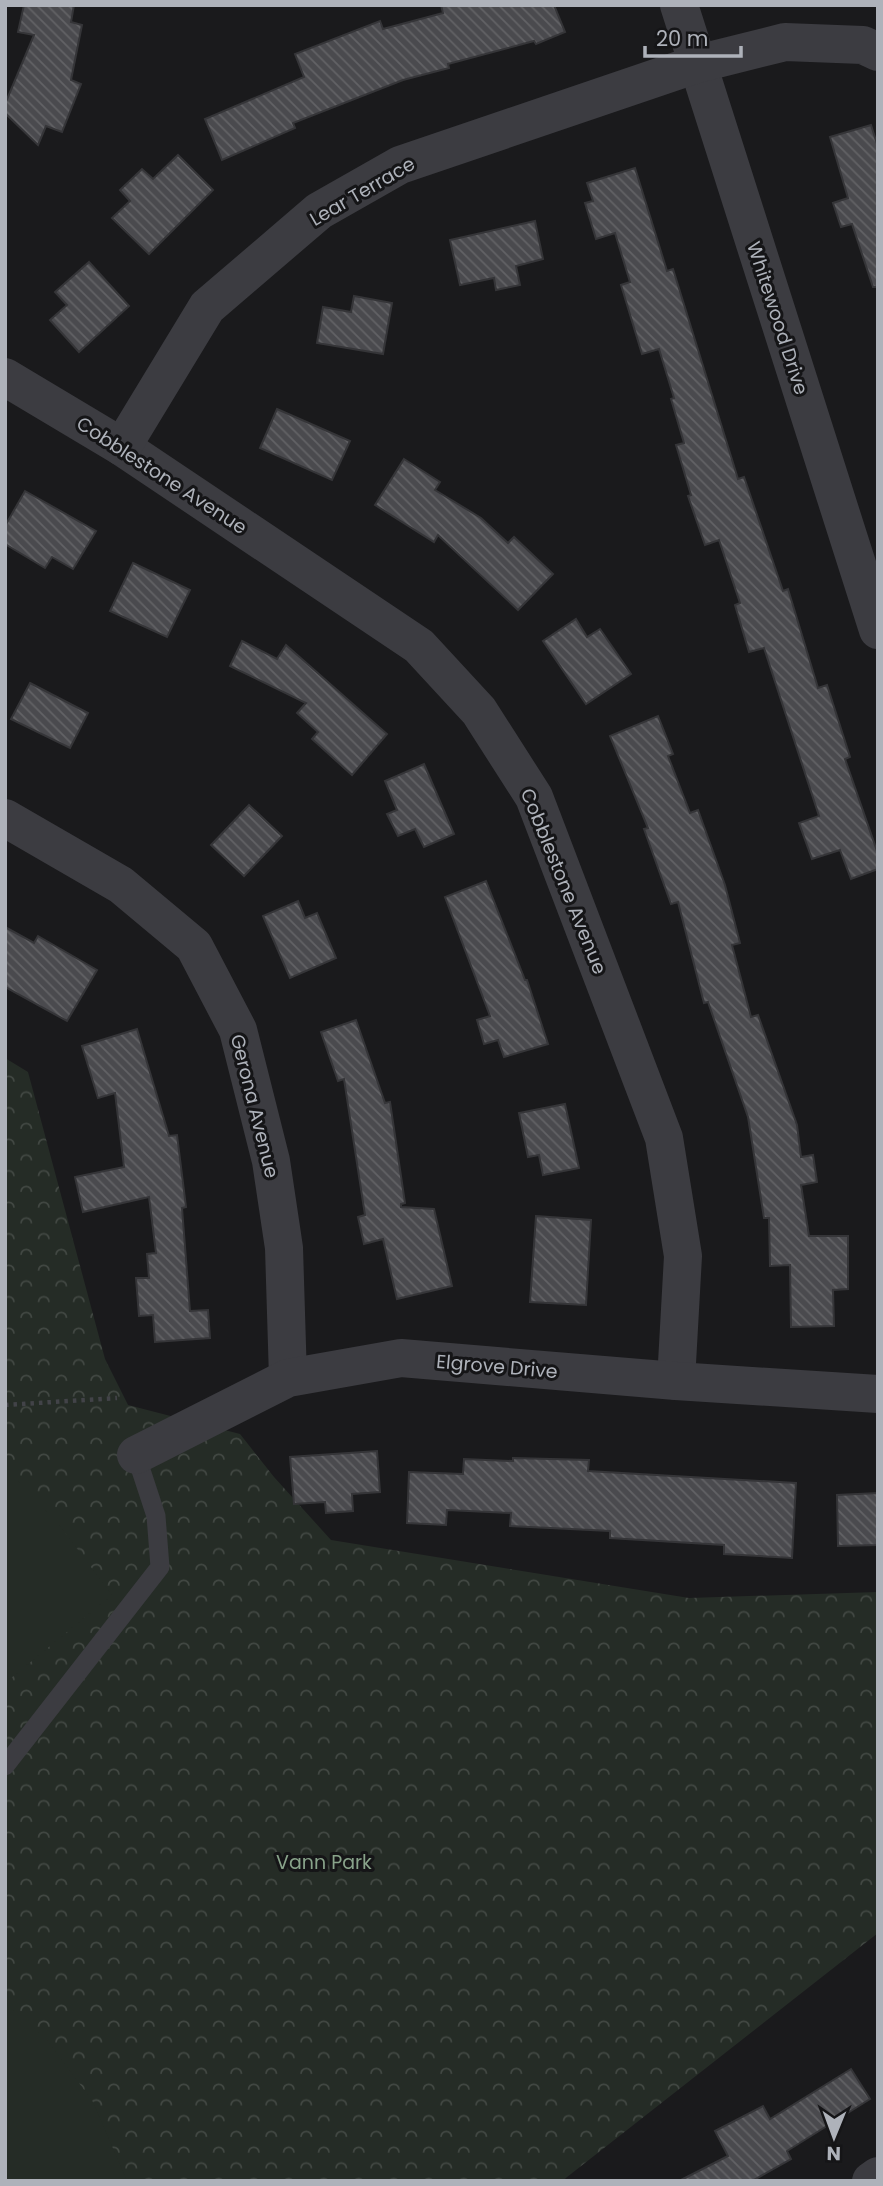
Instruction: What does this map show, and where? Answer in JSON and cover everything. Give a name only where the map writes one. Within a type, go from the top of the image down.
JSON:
[{"type":"street","name":"Whitewood Drive","points":[[680,5],[878,630]]},
{"type":"street","points":[[697,64],[785,42],[863,45],[878,52]]},
{"type":"street","name":"Lear Terrace","points":[[122,447],[207,307],[319,211],[400,165],[697,64]]},
{"type":"street","name":"Cobblestone Avenue","points":[[5,377],[122,447],[419,646],[480,711],[534,797],[664,1138],[683,1256],[676,1381]]},
{"type":"street","name":"Gerona Avenue","points":[[5,818],[121,885],[194,946],[238,1030],[271,1161],[282,1235],[288,1378]]},
{"type":"street","name":"Elgrove Drive","points":[[136,1455],[288,1378],[401,1358],[676,1381],[878,1394]]},
{"type":"street","points":[[872,2181],[878,2176]]},
{"type":"lane","points":[[5,1766],[160,1567],[156,1516],[136,1455]]},
{"type":"path","points":[[5,1405],[117,1398]]},
{"type":"green space","name":"Vann Park","points":[[5,1058],[28,1072],[105,1359],[128,1405],[240,1434],[274,1477],[331,1540],[689,1598],[878,1592],[878,1933],[562,2181],[5,2181]]},
{"type":"green space","points":[[5,1467],[60,1526],[112,1595],[5,1683]]},
{"type":"green space","points":[[5,2003],[47,2040],[93,2102],[127,2181],[5,2181]]},
{"type":"building","points":[[24,5],[74,5],[71,22],[82,25],[71,80],[81,84],[62,132],[46,126],[38,145],[5,113],[5,104],[34,35],[18,32]]},
{"type":"building","points":[[441,5],[554,5],[565,32],[536,44],[534,41],[448,64],[449,68],[403,80],[293,123],[295,128],[222,160],[205,119],[304,77],[295,54],[380,21],[383,29],[443,13]]},
{"type":"building","points":[[871,125],[878,147],[878,287],[873,287],[852,224],[841,227],[833,203],[848,198],[830,137]]},
{"type":"building","points":[[178,155],[213,190],[149,254],[112,218],[130,201],[120,190],[142,169],[153,179]]},
{"type":"building","points":[[635,168],[667,271],[673,269],[738,479],[744,477],[783,591],[788,589],[818,688],[827,685],[850,757],[845,759],[878,854],[878,869],[851,879],[840,850],[812,859],[799,823],[819,816],[764,648],[749,652],[735,605],[740,603],[719,540],[705,545],[688,496],[691,495],[676,445],[684,443],[671,399],[674,398],[659,349],[642,354],[621,285],[630,282],[615,233],[596,239],[585,203],[593,201],[587,183]]},
{"type":"building","points":[[535,221],[543,259],[516,266],[520,285],[496,290],[494,278],[460,285],[450,240]]},
{"type":"building","points":[[89,262],[129,306],[79,352],[50,320],[67,305],[55,292]]},
{"type":"building","points":[[354,296],[392,303],[383,354],[317,343],[323,307],[351,312]]},
{"type":"building","points":[[277,409],[350,441],[332,480],[260,448]]},
{"type":"building","points":[[404,459],[440,482],[435,490],[481,518],[508,543],[514,537],[553,574],[518,610],[438,535],[434,542],[375,505]]},
{"type":"building","points":[[25,491],[96,531],[73,569],[52,557],[45,568],[5,544],[5,526]]},
{"type":"building","points":[[133,563],[190,590],[167,637],[110,611]]},
{"type":"building","points":[[576,619],[587,637],[600,629],[631,674],[586,704],[543,641]]},
{"type":"building","points":[[242,641],[277,659],[286,645],[387,734],[352,775],[312,739],[318,732],[297,713],[306,703],[230,666]]},
{"type":"building","points":[[30,683],[88,713],[70,748],[11,719]]},
{"type":"building","points":[[658,716],[673,754],[668,756],[690,813],[698,810],[725,885],[740,943],[732,945],[751,1017],[758,1015],[797,1125],[801,1157],[813,1155],[817,1182],[801,1185],[809,1236],[848,1236],[848,1289],[833,1290],[834,1326],[791,1327],[790,1265],[770,1266],[769,1218],[764,1218],[748,1117],[708,1002],[704,1003],[678,902],[671,904],[644,829],[648,828],[610,736]]},
{"type":"building","points":[[424,764],[454,834],[424,847],[415,829],[398,836],[387,814],[397,810],[385,781]]},
{"type":"building","points":[[249,805],[282,836],[244,876],[211,845]]},
{"type":"building","points":[[486,881],[527,980],[548,1044],[504,1057],[498,1040],[484,1044],[477,1020],[490,1016],[445,897]]},
{"type":"building","points":[[298,901],[305,918],[317,913],[336,958],[290,978],[263,916]]},
{"type":"building","points":[[5,927],[34,943],[38,936],[97,970],[67,1021],[5,987]]},
{"type":"building","points":[[356,1020],[385,1103],[390,1102],[405,1203],[401,1204],[401,1207],[434,1209],[452,1286],[397,1299],[383,1239],[364,1244],[358,1217],[365,1215],[344,1079],[338,1081],[321,1032]]},
{"type":"building","points":[[137,1029],[169,1136],[177,1135],[186,1207],[182,1208],[190,1311],[208,1310],[210,1338],[155,1342],[153,1315],[139,1316],[136,1278],[149,1278],[147,1254],[156,1253],[149,1197],[83,1212],[75,1177],[124,1167],[115,1093],[98,1098],[82,1046]]},
{"type":"building","points":[[565,1104],[579,1168],[543,1175],[539,1155],[528,1157],[519,1113]]},
{"type":"building","points":[[536,1216],[591,1220],[586,1305],[530,1302]]},
{"type":"building","points":[[377,1451],[380,1492],[352,1494],[353,1511],[326,1513],[325,1502],[294,1504],[290,1457]]},
{"type":"building","points":[[513,1458],[589,1460],[588,1471],[796,1483],[792,1558],[724,1554],[724,1545],[610,1538],[610,1531],[510,1526],[511,1513],[447,1510],[446,1525],[407,1523],[409,1472],[463,1474],[464,1459],[513,1461]]},
{"type":"building","points":[[878,1493],[878,1545],[838,1546],[837,1495]]},
{"type":"building","points":[[851,2069],[870,2099],[787,2151],[791,2159],[752,2181],[679,2181],[728,2156],[715,2131],[763,2106],[770,2119]]}]
